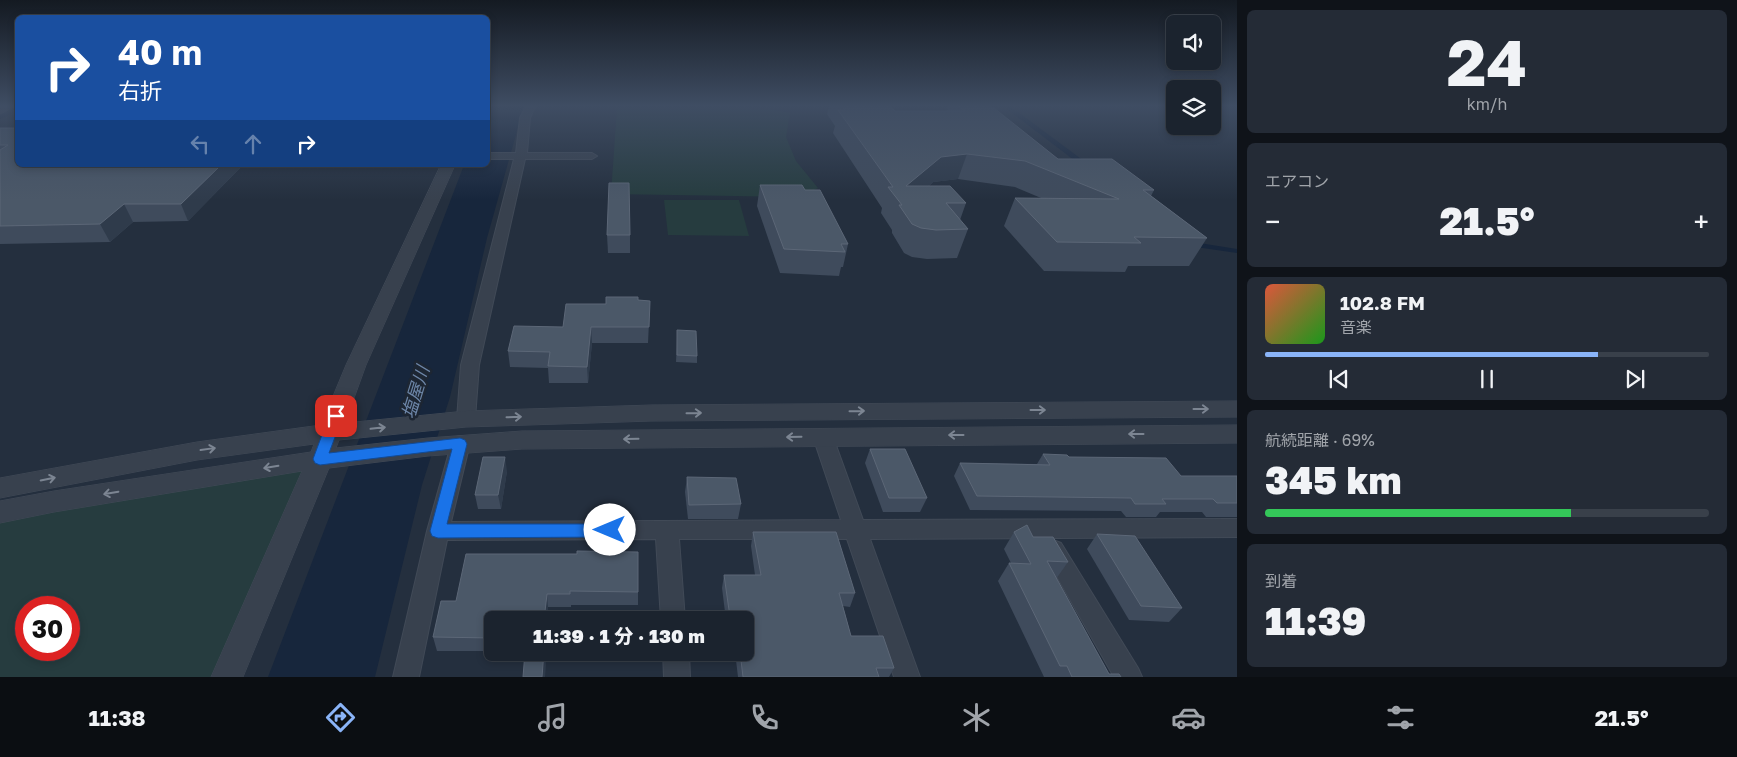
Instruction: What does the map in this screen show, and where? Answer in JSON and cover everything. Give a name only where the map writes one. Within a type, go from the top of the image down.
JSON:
[{"type":"street","points":[[466,419],[470,365],[524,138]]},
{"type":"street","points":[[490,156],[592,156]]},
{"type":"street","points":[[227,677],[320,459],[356,365],[447,167]]},
{"type":"street","points":[[0,488],[197,451],[329,433],[466,419],[652,413],[1237,409]]},
{"type":"street","points":[[0,512],[320,459],[460,444],[522,440],[1237,434]]},
{"type":"street","points":[[823,436],[907,677]]},
{"type":"street","points":[[406,677],[438,531],[460,444]]},
{"type":"street","points":[[438,531],[1040,528],[1234,531]]},
{"type":"street","points":[[1040,528],[1129,677]]},
{"type":"street","points":[[667,530],[672,611]]},
{"type":"street","points":[[676,661],[677,677]]},
{"type":"green space","points":[[615,138],[786,138],[796,161],[818,188],[800,197],[611,194]]},
{"type":"green space","points":[[664,200],[739,200],[749,236],[668,235]]},
{"type":"green space","points":[[320,459],[227,677],[0,677],[0,512]]},
{"type":"water","name":"塩屋川","points":[[490,138],[515,138],[487,238],[450,397],[422,485],[375,677],[268,677],[463,167],[490,167]]},
{"type":"water","points":[[1045,138],[1053,138],[1193,242],[1237,249],[1237,253],[1196,247],[1095,176]]},
{"type":"building","points":[[0,138],[15,138],[15,167],[219,167],[181,204],[124,204],[100,224],[0,226],[0,150],[8,145],[0,145]]},
{"type":"building","points":[[858,138],[1031,138],[1058,159],[1112,159],[1154,190],[1143,190],[1207,238],[1134,237],[1141,243],[1057,242],[1015,198],[1119,199],[1025,161],[967,154],[941,157],[906,186],[950,186],[966,203],[946,203],[968,229],[936,230],[921,228],[912,224],[899,205],[902,205],[888,187],[893,187]]},
{"type":"building","points":[[609,183],[629,183],[630,235],[607,235]]},
{"type":"building","points":[[760,185],[802,185],[805,190],[820,190],[848,244],[841,244],[845,252],[784,249]]},
{"type":"building","points":[[606,297],[638,297],[638,300],[650,301],[649,327],[591,327],[587,367],[548,366],[550,352],[508,351],[514,326],[563,327],[566,304],[606,304]]},
{"type":"building","points":[[677,330],[696,331],[697,356],[677,355]]},
{"type":"building","points":[[870,449],[905,449],[927,498],[889,498]]},
{"type":"building","points":[[1043,454],[1067,455],[1069,457],[1166,458],[1181,476],[1237,476],[1237,503],[1217,503],[1213,499],[1162,499],[1166,504],[1135,504],[1131,498],[977,496],[960,463],[1050,465]]},
{"type":"building","points":[[483,457],[505,457],[498,495],[475,495]]},
{"type":"building","points":[[687,477],[736,478],[741,504],[689,505]]},
{"type":"building","points":[[1027,525],[1033,537],[1053,537],[1068,562],[1047,561],[1109,674],[1119,674],[1121,677],[1072,677],[1067,666],[1060,666],[1009,563],[1031,564],[1014,532]]},
{"type":"building","points":[[753,532],[836,532],[855,593],[839,593],[851,636],[883,636],[894,668],[876,668],[879,677],[743,677],[741,661],[754,661],[754,611],[729,611],[724,575],[761,575]]},
{"type":"building","points":[[1097,534],[1135,536],[1182,608],[1141,606]]},
{"type":"building","points":[[577,551],[638,552],[638,592],[570,591],[570,594],[547,594],[545,611],[484,611],[484,638],[433,637],[441,601],[456,601],[466,554],[577,554]]},
{"type":"building","points":[[524,661],[543,661],[542,677],[523,677]]},
{"type":"route","points":[[336,416],[320,459],[460,444],[438,531],[610,530]]}]
